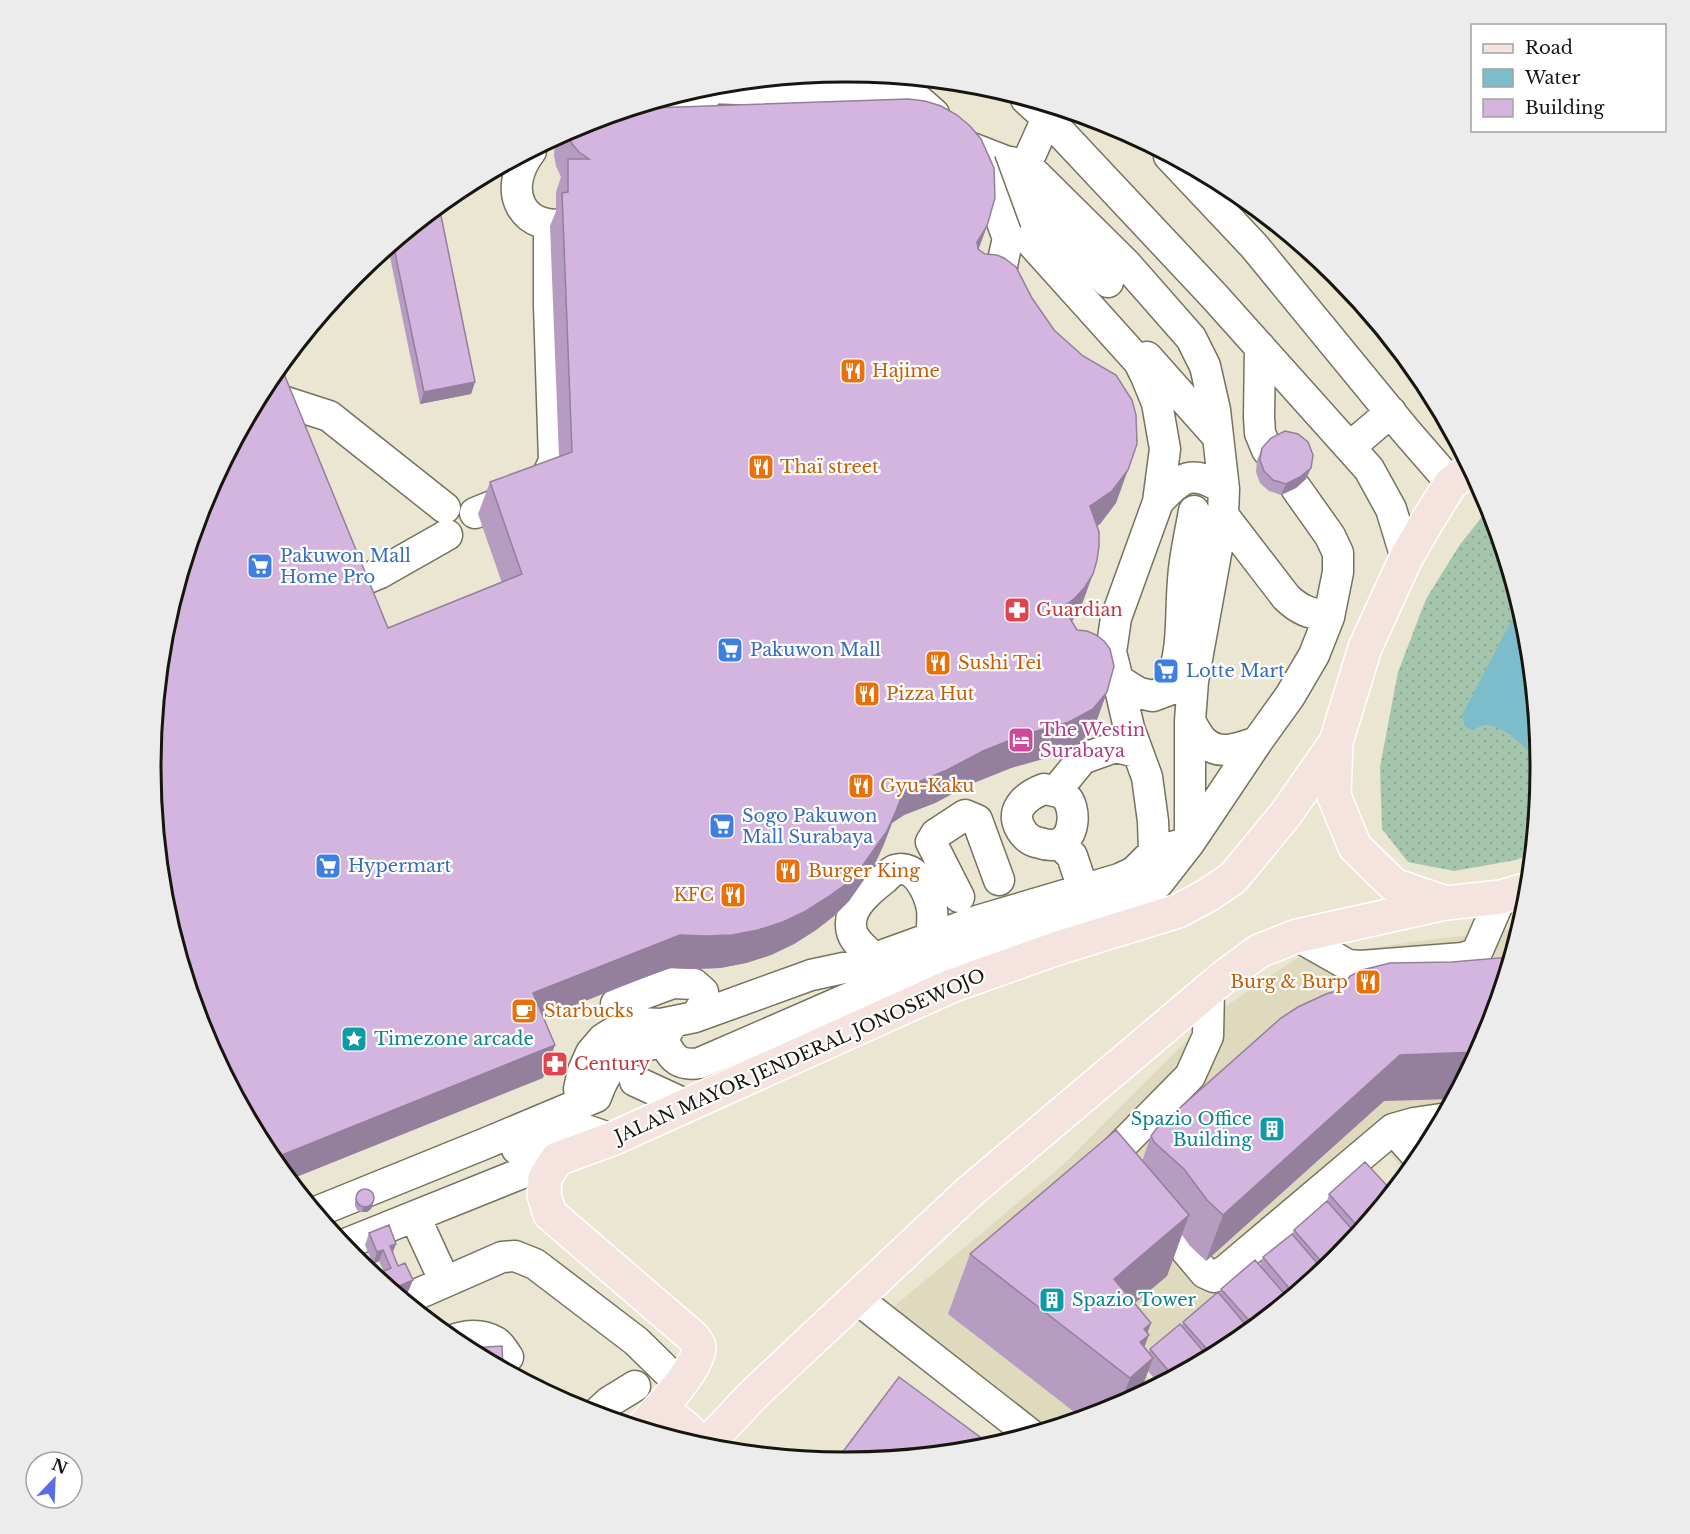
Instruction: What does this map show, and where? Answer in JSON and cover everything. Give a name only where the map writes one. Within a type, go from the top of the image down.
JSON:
[{"type":"main road","name":"JALAN MAYOR JENDERAL JONOSEWOJO","points":[[557,1159],[612,1138],[951,986],[1058,948],[1178,911],[1233,878],[1285,815],[1336,742],[1365,648],[1406,558],[1461,477]]},
{"type":"main road","points":[[1336,742],[1334,796],[1355,847],[1394,885],[1446,903]]},
{"type":"main road","points":[[712,1438],[753,1395],[967,1194],[1209,990],[1259,951],[1297,936],[1446,903],[1515,893]]},
{"type":"main road","points":[[557,1159],[545,1178],[544,1195],[550,1214],[694,1338],[699,1346],[698,1358],[681,1384],[650,1420]]},
{"type":"main road","points":[[650,1420],[669,1415],[691,1433]]},
{"type":"street","points":[[725,93],[826,91],[883,85],[955,126],[970,142],[984,169],[1007,236],[1040,268],[1122,363],[1124,373],[1122,382]]},
{"type":"street","points":[[883,85],[967,147],[1019,173],[1126,264],[1191,338],[1205,366],[1215,410],[1224,502],[1193,681],[1190,721],[1190,842]]},
{"type":"street","points":[[926,87],[950,110],[955,126]]},
{"type":"street","points":[[714,96],[890,120],[927,132],[943,142],[1016,227],[1139,362],[1157,403],[1165,449],[1158,502],[1116,618],[1111,652],[1129,728],[1147,777],[1153,820],[1154,852]]},
{"type":"street","points":[[667,106],[682,110],[696,100]]},
{"type":"street","points":[[1042,112],[1019,173],[1019,213],[1025,226],[1150,360],[1218,440]]},
{"type":"street","points":[[1048,114],[1369,469],[1391,509],[1406,558]]},
{"type":"street","points":[[522,164],[515,193],[523,209],[532,219],[549,224],[572,224],[586,219],[592,212]]},
{"type":"street","points":[[1019,173],[1108,282]]},
{"type":"street","points":[[1185,173],[1254,246],[1391,412],[1461,477]]},
{"type":"street","points":[[331,542],[349,586],[380,573],[460,516],[539,484],[549,474],[554,461],[549,234]]},
{"type":"street","points":[[1007,236],[1000,274],[1002,288],[1021,319]]},
{"type":"street","points":[[1260,347],[1260,434],[1267,450]]},
{"type":"street","points":[[270,396],[329,416],[460,516]]},
{"type":"street","points":[[269,398],[286,427]]},
{"type":"street","points":[[1350,447],[1391,412]]},
{"type":"street","points":[[1165,449],[1178,461],[1186,464],[1200,461],[1218,440]]},
{"type":"street","points":[[1158,502],[1188,477],[1200,478],[1224,502],[1286,597],[1296,607],[1329,617]]},
{"type":"street","points":[[655,1026],[676,1060],[689,1065],[700,1063],[870,989],[1039,928],[1120,907],[1158,883],[1190,842],[1290,696],[1314,655],[1329,617],[1338,572],[1338,553],[1330,536],[1296,488]]},
{"type":"street","points":[[1165,691],[1176,664],[1183,578],[1194,511]]},
{"type":"street","points":[[1118,680],[1139,693],[1154,696],[1193,681]]},
{"type":"street","points":[[1190,721],[1203,742],[1217,749],[1230,751],[1257,742]]},
{"type":"street","points":[[1056,791],[1082,759],[1115,747],[1137,752]]},
{"type":"street","points":[[1044,789],[1056,791],[1065,796],[1074,815],[1067,837],[1060,844],[1037,843],[1027,837],[1020,828],[1017,818],[1018,808],[1034,793],[1044,789]]},
{"type":"street","points":[[1153,820],[1175,812],[1190,792]]},
{"type":"street","points":[[959,897],[931,842],[936,834],[965,815],[976,820],[999,880]]},
{"type":"street","points":[[587,1093],[583,1071],[591,1053],[603,1039],[619,1029],[655,1026],[811,975],[853,966],[977,921],[1119,879],[1134,872],[1154,852],[1190,842]]},
{"type":"street","points":[[1060,844],[1072,856],[1083,889]]},
{"type":"street","points":[[874,958],[855,940],[850,926],[852,915],[871,889],[895,870],[907,870],[922,881],[943,933]]},
{"type":"street","points":[[943,933],[954,902],[959,897],[999,880],[1014,881],[1031,893],[1037,903]]},
{"type":"street","points":[[1297,936],[1348,965],[1463,958],[1478,950],[1515,893]]},
{"type":"street","points":[[1209,990],[1208,1036],[1190,1076],[1116,1151],[1115,1165],[1205,1273],[1214,1277],[1226,1270],[1393,1129],[1431,1121]]},
{"type":"street","points":[[635,1081],[687,1105]]},
{"type":"street","points":[[323,1209],[484,1144],[587,1093]]},
{"type":"street","points":[[315,1200],[587,1093]]},
{"type":"street","points":[[1393,1129],[1412,1150]]},
{"type":"street","points":[[484,1144],[491,1150],[511,1151],[586,1130],[612,1138]]},
{"type":"street","points":[[352,1241],[557,1159]]},
{"type":"street","points":[[415,1216],[445,1282]]},
{"type":"street","points":[[412,1297],[502,1257],[515,1256],[535,1264],[636,1341],[681,1384]]},
{"type":"street","points":[[856,1298],[1022,1428]]},
{"type":"street","points":[[465,1336],[483,1337],[497,1343],[508,1357]]},
{"type":"street","points":[[604,1407],[635,1386]]},
{"type":"shaded area","points":[[1509,929],[1493,987],[1477,1029],[1438,1109],[1401,1166],[1385,1149],[1137,1364],[1150,1380],[1065,1415],[1001,1433],[873,1324],[1064,1164],[1210,1017],[1297,958]]},
{"type":"green space","points":[[1482,517],[1506,590],[1516,633],[1524,678],[1530,767],[1524,857],[1454,871],[1408,862],[1382,829],[1380,767],[1398,672],[1426,599],[1459,546]]},
{"type":"water","points":[[1513,618],[1524,678],[1529,752],[1513,737],[1492,725],[1471,730],[1465,726],[1462,715]]},
{"type":"building","name":"Pakuwon Mall","points":[[908,99],[941,106],[957,115],[981,139],[994,168],[995,198],[987,226],[977,242],[978,249],[985,254],[1004,258],[1016,267],[1032,298],[1054,330],[1083,356],[1116,375],[1132,400],[1136,415],[1137,444],[1128,470],[1112,491],[1090,506],[1099,532],[1097,560],[1093,574],[1075,598],[1063,607],[1077,630],[1096,635],[1110,649],[1114,666],[1107,692],[1093,709],[1069,722],[1023,735],[983,751],[904,790],[887,831],[861,868],[846,884],[806,911],[783,922],[732,935],[680,935],[533,993],[555,1045],[282,1155],[252,1109],[213,1029],[184,944],[166,856],[161,767],[166,678],[184,590],[197,547],[231,464],[252,425],[284,375],[388,628],[522,574],[490,482],[572,452],[562,193],[568,192],[568,159],[589,159],[579,152],[571,140],[625,119],[663,108]]},
{"type":"building","points":[[441,215],[475,382],[424,392],[395,251]]},
{"type":"building","points":[[1285,431],[1298,434],[1308,442],[1313,455],[1311,468],[1286,484],[1273,480],[1264,471],[1260,460],[1262,448],[1271,438]]},
{"type":"building","name":"Spazio Office Building","points":[[1502,958],[1493,987],[1467,1052],[1400,1055],[1223,1215],[1207,1200],[1184,1169],[1154,1142],[1151,1136],[1156,1129],[1281,1018],[1298,1007],[1340,990],[1350,976],[1362,970],[1390,963],[1452,962]]},
{"type":"building","points":[[1116,1130],[1189,1215],[1114,1279],[1151,1323],[1144,1329],[1149,1335],[1140,1342],[1153,1358],[1130,1378],[970,1254]]},
{"type":"building","points":[[1365,1162],[1387,1185],[1355,1223],[1329,1194]]},
{"type":"building","points":[[365,1189],[371,1192],[374,1198],[371,1204],[365,1207],[359,1204],[356,1198],[359,1192]]},
{"type":"building","points":[[1327,1201],[1351,1228],[1320,1260],[1294,1230]]},
{"type":"building","points":[[389,1225],[396,1244],[390,1246],[398,1266],[405,1263],[413,1280],[399,1286],[385,1274],[384,1271],[391,1268],[383,1250],[377,1252],[369,1233]]},
{"type":"building","points":[[1292,1234],[1317,1263],[1289,1288],[1263,1257]]},
{"type":"building","points":[[1255,1260],[1283,1293],[1248,1320],[1221,1289]]},
{"type":"building","points":[[1218,1292],[1244,1323],[1206,1348],[1183,1322]]},
{"type":"building","points":[[1180,1324],[1202,1350],[1168,1370],[1150,1349]]},
{"type":"building","points":[[502,1346],[503,1360],[483,1347]]},
{"type":"building","points":[[899,1377],[981,1438],[934,1446],[843,1452]]},
{"type":"place","name":"Hajime","points":[[853,371]]},
{"type":"place","name":"Thaï street","points":[[761,467]]},
{"type":"place","name":"Pakuwon Mall Home Pro","points":[[260,566]]},
{"type":"place","name":"Guardian","points":[[1017,610]]},
{"type":"place","name":"Pakuwon Mall","points":[[730,650]]},
{"type":"place","name":"Sushi Tei","points":[[938,663]]},
{"type":"place","name":"Lotte Mart","points":[[1166,671]]},
{"type":"place","name":"Pizza Hut","points":[[867,694]]},
{"type":"place","name":"The Westin Surabaya","points":[[1021,740]]},
{"type":"place","name":"Gyu-Kaku","points":[[861,786]]},
{"type":"place","name":"Sogo Pakuwon Mall Surabaya","points":[[722,826]]},
{"type":"place","name":"Hypermart","points":[[328,866]]},
{"type":"place","name":"Burger King","points":[[788,871]]},
{"type":"place","name":"KFC","points":[[733,895]]},
{"type":"place","name":"Burg & Burp","points":[[1368,982]]},
{"type":"place","name":"Starbucks","points":[[524,1011]]},
{"type":"place","name":"Timezone arcade","points":[[354,1039]]},
{"type":"place","name":"Century","points":[[555,1064]]},
{"type":"place","name":"Spazio Office Building","points":[[1272,1129]]},
{"type":"place","name":"Spazio Tower","points":[[1052,1300]]}]
